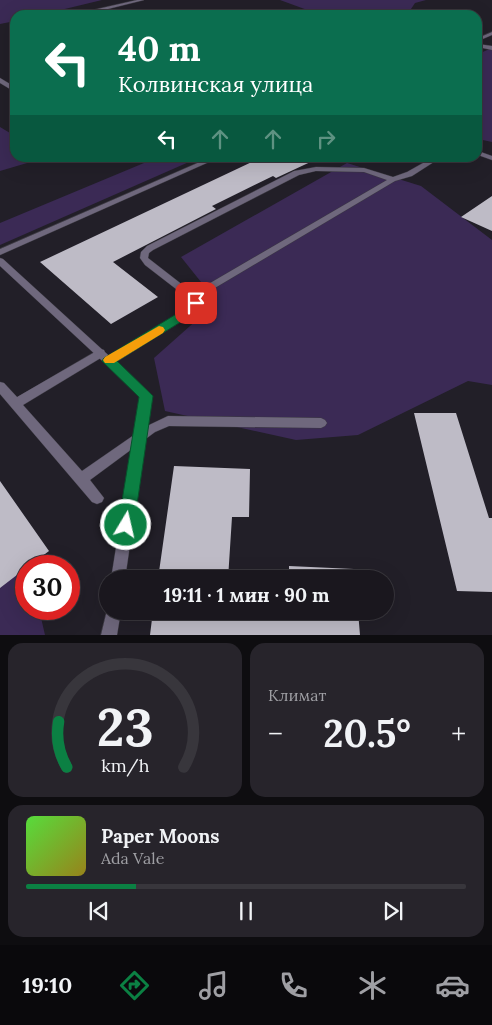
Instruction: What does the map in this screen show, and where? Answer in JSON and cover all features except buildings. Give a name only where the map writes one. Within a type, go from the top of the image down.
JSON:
[{"type":"street","points":[[98,10],[130,1],[142,0]]},
{"type":"street","points":[[0,252],[205,162]]},
{"type":"street","points":[[193,296],[393,179],[405,176],[429,162]]},
{"type":"street","points":[[15,404],[193,310],[196,303],[193,296],[148,263],[144,258],[145,252],[306,170],[372,170],[393,179]]},
{"type":"street","points":[[0,260],[146,396],[119,570]]},
{"type":"street","points":[[0,386],[97,498]]},
{"type":"street","points":[[81,479],[159,424],[168,422],[321,423]]},
{"type":"street","points":[[109,635],[112,620]]},
{"type":"shaded area","points":[[0,0],[102,0],[61,10],[10,10],[10,22],[0,24]]},
{"type":"shaded area","points":[[280,0],[426,0],[415,3],[410,10],[307,10]]},
{"type":"shaded area","points":[[492,48],[492,142],[482,140],[482,52]]},
{"type":"shaded area","points":[[0,127],[10,133],[10,162],[30,162],[0,171]]},
{"type":"shaded area","points":[[146,162],[189,162],[0,245],[0,223]]},
{"type":"shaded area","points":[[347,163],[421,186],[492,240],[492,385],[468,381],[358,435],[296,440],[165,411],[154,358],[217,302],[181,257]]},
{"type":"shaded area","points":[[15,575],[15,620],[42,620],[45,635],[0,635],[0,585]]},
{"type":"slow traffic","points":[[110,360],[159,330]]},
{"type":"route","points":[[126,525],[146,396],[109,361],[193,310],[196,303]]}]
